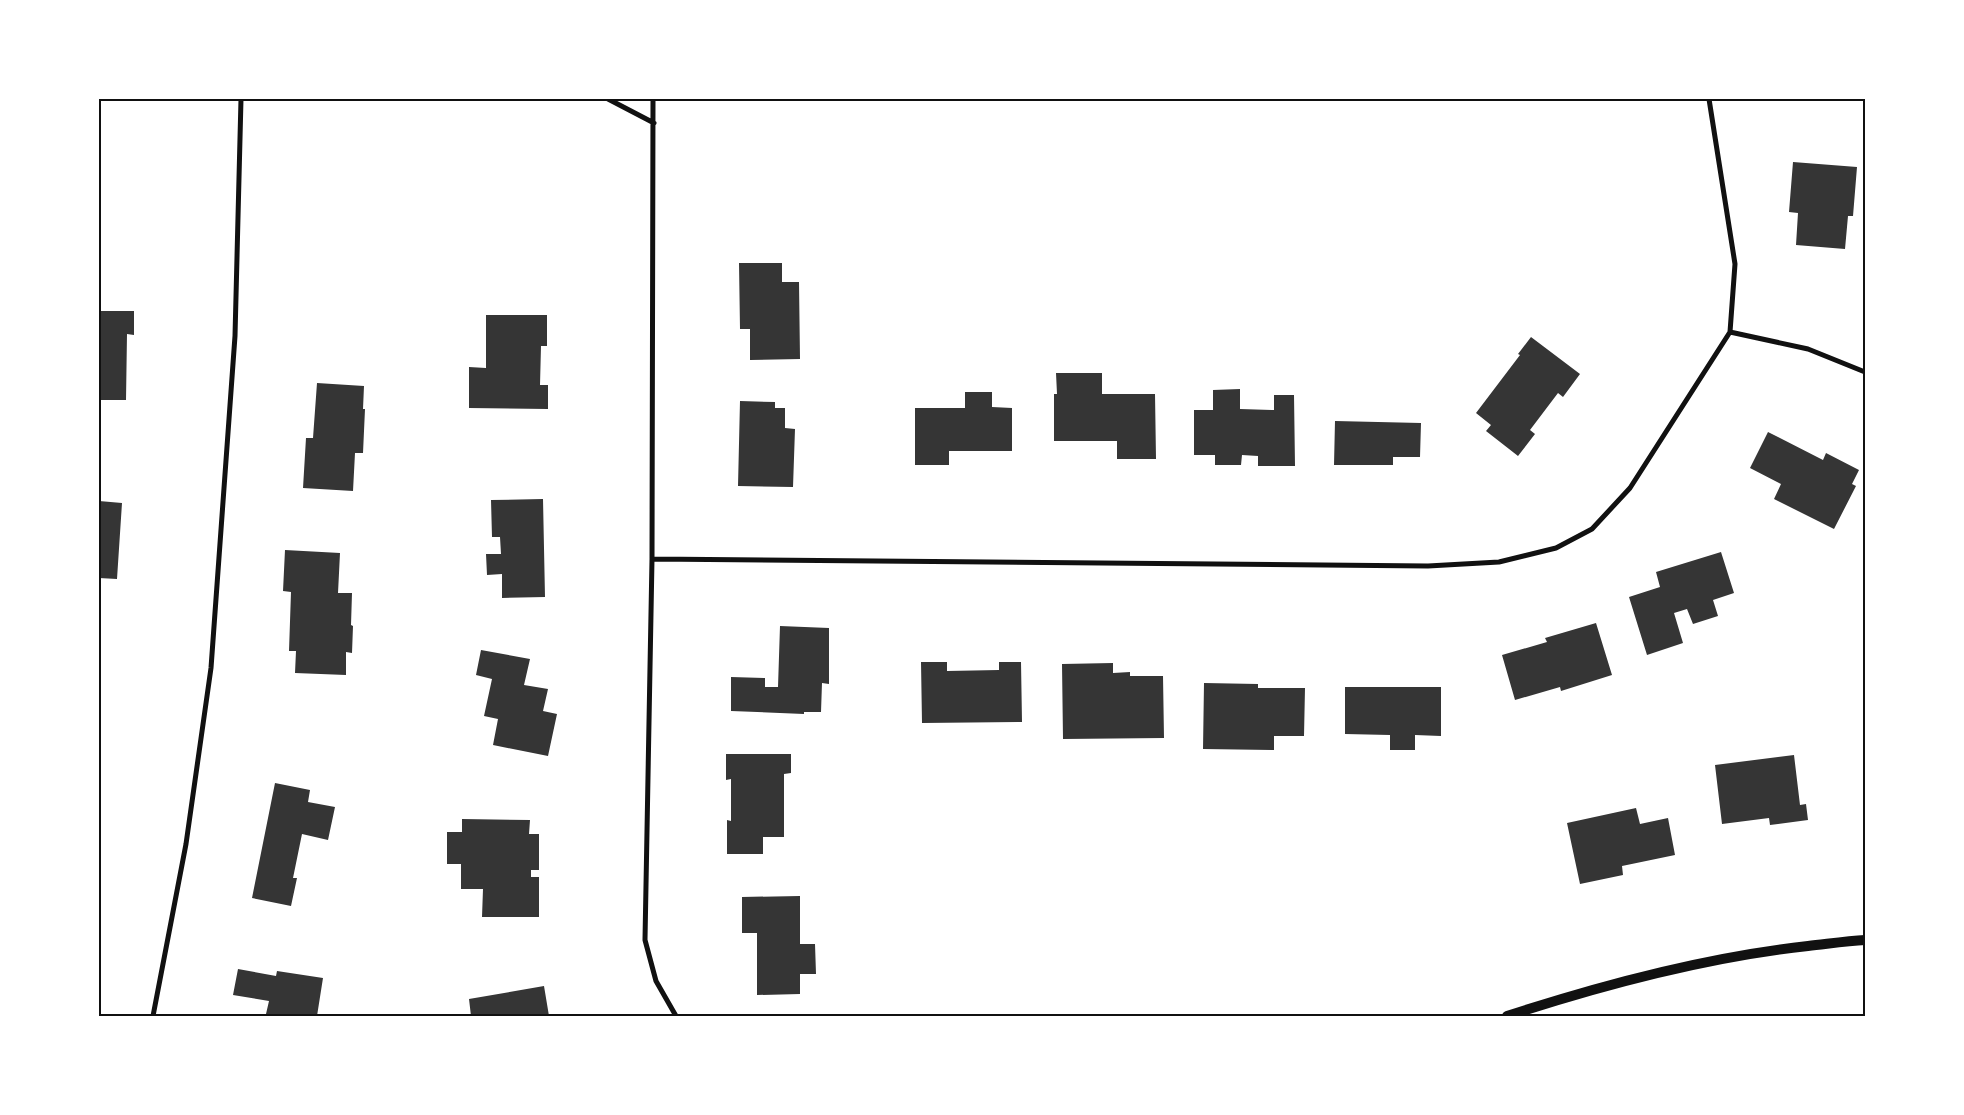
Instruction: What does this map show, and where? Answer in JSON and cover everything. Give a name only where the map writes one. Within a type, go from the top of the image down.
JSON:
[{"type":"main road","points":[[1507,1016],[1578,993],[1696,964],[1770,950],[1865,940]]},
{"type":"street","points":[[153,1016],[186,844],[211,668],[235,336],[240,99]]},
{"type":"street","points":[[608,99],[654,123]]},
{"type":"street","points":[[653,99],[652,559],[645,940],[656,981],[676,1016]]},
{"type":"street","points":[[652,559],[1428,566],[1499,562],[1556,548],[1592,529],[1630,488],[1730,332],[1735,264],[1709,99]]},
{"type":"street","points":[[1730,332],[1808,349],[1865,372]]},
{"type":"building","points":[[1793,162],[1857,167],[1853,216],[1848,216],[1845,249],[1796,245],[1798,213],[1789,212]]},
{"type":"building","points":[[739,263],[782,263],[782,282],[799,282],[800,359],[750,360],[750,329],[740,329]]},
{"type":"building","points":[[99,311],[134,311],[134,335],[127,334],[126,400],[99,400]]},
{"type":"building","points":[[486,315],[547,315],[547,346],[541,346],[540,385],[548,385],[548,409],[469,408],[469,367],[486,368]]},
{"type":"building","points":[[1531,337],[1580,374],[1563,397],[1558,393],[1530,430],[1535,434],[1518,456],[1486,431],[1491,425],[1476,413],[1520,355],[1518,354]]},
{"type":"building","points":[[1056,373],[1102,373],[1102,394],[1155,394],[1156,459],[1117,459],[1117,441],[1054,441],[1054,394],[1057,394]]},
{"type":"building","points":[[317,383],[364,386],[363,453],[355,453],[353,491],[303,488],[306,438],[313,438]]},
{"type":"building","points":[[1240,389],[1240,409],[1274,410],[1274,395],[1294,395],[1295,466],[1258,466],[1258,456],[1242,455],[1241,465],[1215,465],[1215,455],[1194,455],[1194,410],[1213,410],[1213,390]]},
{"type":"building","points":[[965,392],[992,392],[992,407],[1012,408],[1012,451],[949,451],[949,465],[915,465],[915,408],[965,408]]},
{"type":"building","points":[[740,401],[775,402],[775,408],[785,408],[785,428],[795,429],[793,487],[738,486]]},
{"type":"building","points":[[1335,421],[1421,423],[1420,457],[1393,457],[1393,465],[1334,465]]},
{"type":"building","points":[[1768,432],[1823,460],[1826,453],[1859,470],[1852,484],[1856,486],[1834,529],[1774,499],[1781,484],[1750,468]]},
{"type":"building","points":[[543,499],[545,597],[502,598],[502,574],[487,575],[486,554],[501,554],[500,537],[492,537],[491,500]]},
{"type":"building","points":[[99,501],[122,503],[117,579],[99,578]]},
{"type":"building","points":[[285,550],[340,553],[338,593],[352,593],[352,653],[346,652],[346,675],[295,673],[296,651],[289,651],[291,592],[283,591]]},
{"type":"building","points":[[1721,552],[1734,593],[1713,600],[1718,616],[1693,624],[1687,609],[1674,613],[1683,643],[1647,655],[1629,597],[1660,587],[1656,572]]},
{"type":"building","points":[[1596,623],[1612,675],[1561,691],[1560,687],[1515,700],[1502,655],[1547,642],[1545,638]]},
{"type":"building","points":[[780,626],[829,628],[829,684],[822,683],[821,712],[804,712],[804,714],[731,711],[731,677],[765,678],[765,687],[778,687]]},
{"type":"building","points":[[481,650],[530,659],[524,685],[548,689],[543,711],[557,714],[548,756],[493,745],[498,719],[484,716],[492,679],[476,675]]},
{"type":"building","points":[[921,662],[947,662],[947,671],[999,670],[999,662],[1021,662],[1022,722],[922,723]]},
{"type":"building","points":[[1113,663],[1113,673],[1130,672],[1130,676],[1163,676],[1164,738],[1063,739],[1062,664]]},
{"type":"building","points":[[1204,683],[1258,684],[1258,688],[1305,688],[1304,736],[1274,736],[1274,750],[1203,749]]},
{"type":"building","points":[[1345,687],[1441,687],[1441,736],[1415,735],[1415,750],[1390,750],[1390,735],[1345,734]]},
{"type":"building","points":[[726,754],[791,754],[791,773],[784,774],[784,837],[763,837],[763,854],[727,854],[727,820],[731,821],[731,779],[726,780]]},
{"type":"building","points":[[1794,755],[1800,805],[1806,804],[1808,820],[1770,825],[1769,818],[1722,824],[1715,765]]},
{"type":"building","points":[[275,783],[310,790],[308,802],[335,807],[328,840],[302,834],[293,878],[297,878],[291,906],[252,898]]},
{"type":"building","points":[[1636,808],[1640,824],[1668,818],[1675,855],[1622,866],[1623,875],[1580,884],[1567,823]]},
{"type":"building","points":[[462,819],[530,820],[529,834],[539,834],[539,870],[531,870],[531,877],[539,877],[539,917],[482,917],[483,889],[461,889],[461,864],[447,864],[447,832],[462,832]]},
{"type":"building","points":[[800,896],[800,944],[815,944],[816,974],[800,974],[800,994],[757,995],[757,933],[742,933],[742,897]]},
{"type":"building","points":[[238,969],[276,976],[277,971],[323,978],[317,1016],[266,1014],[269,1001],[233,995]]},
{"type":"building","points":[[544,986],[549,1016],[471,1016],[469,999]]}]
